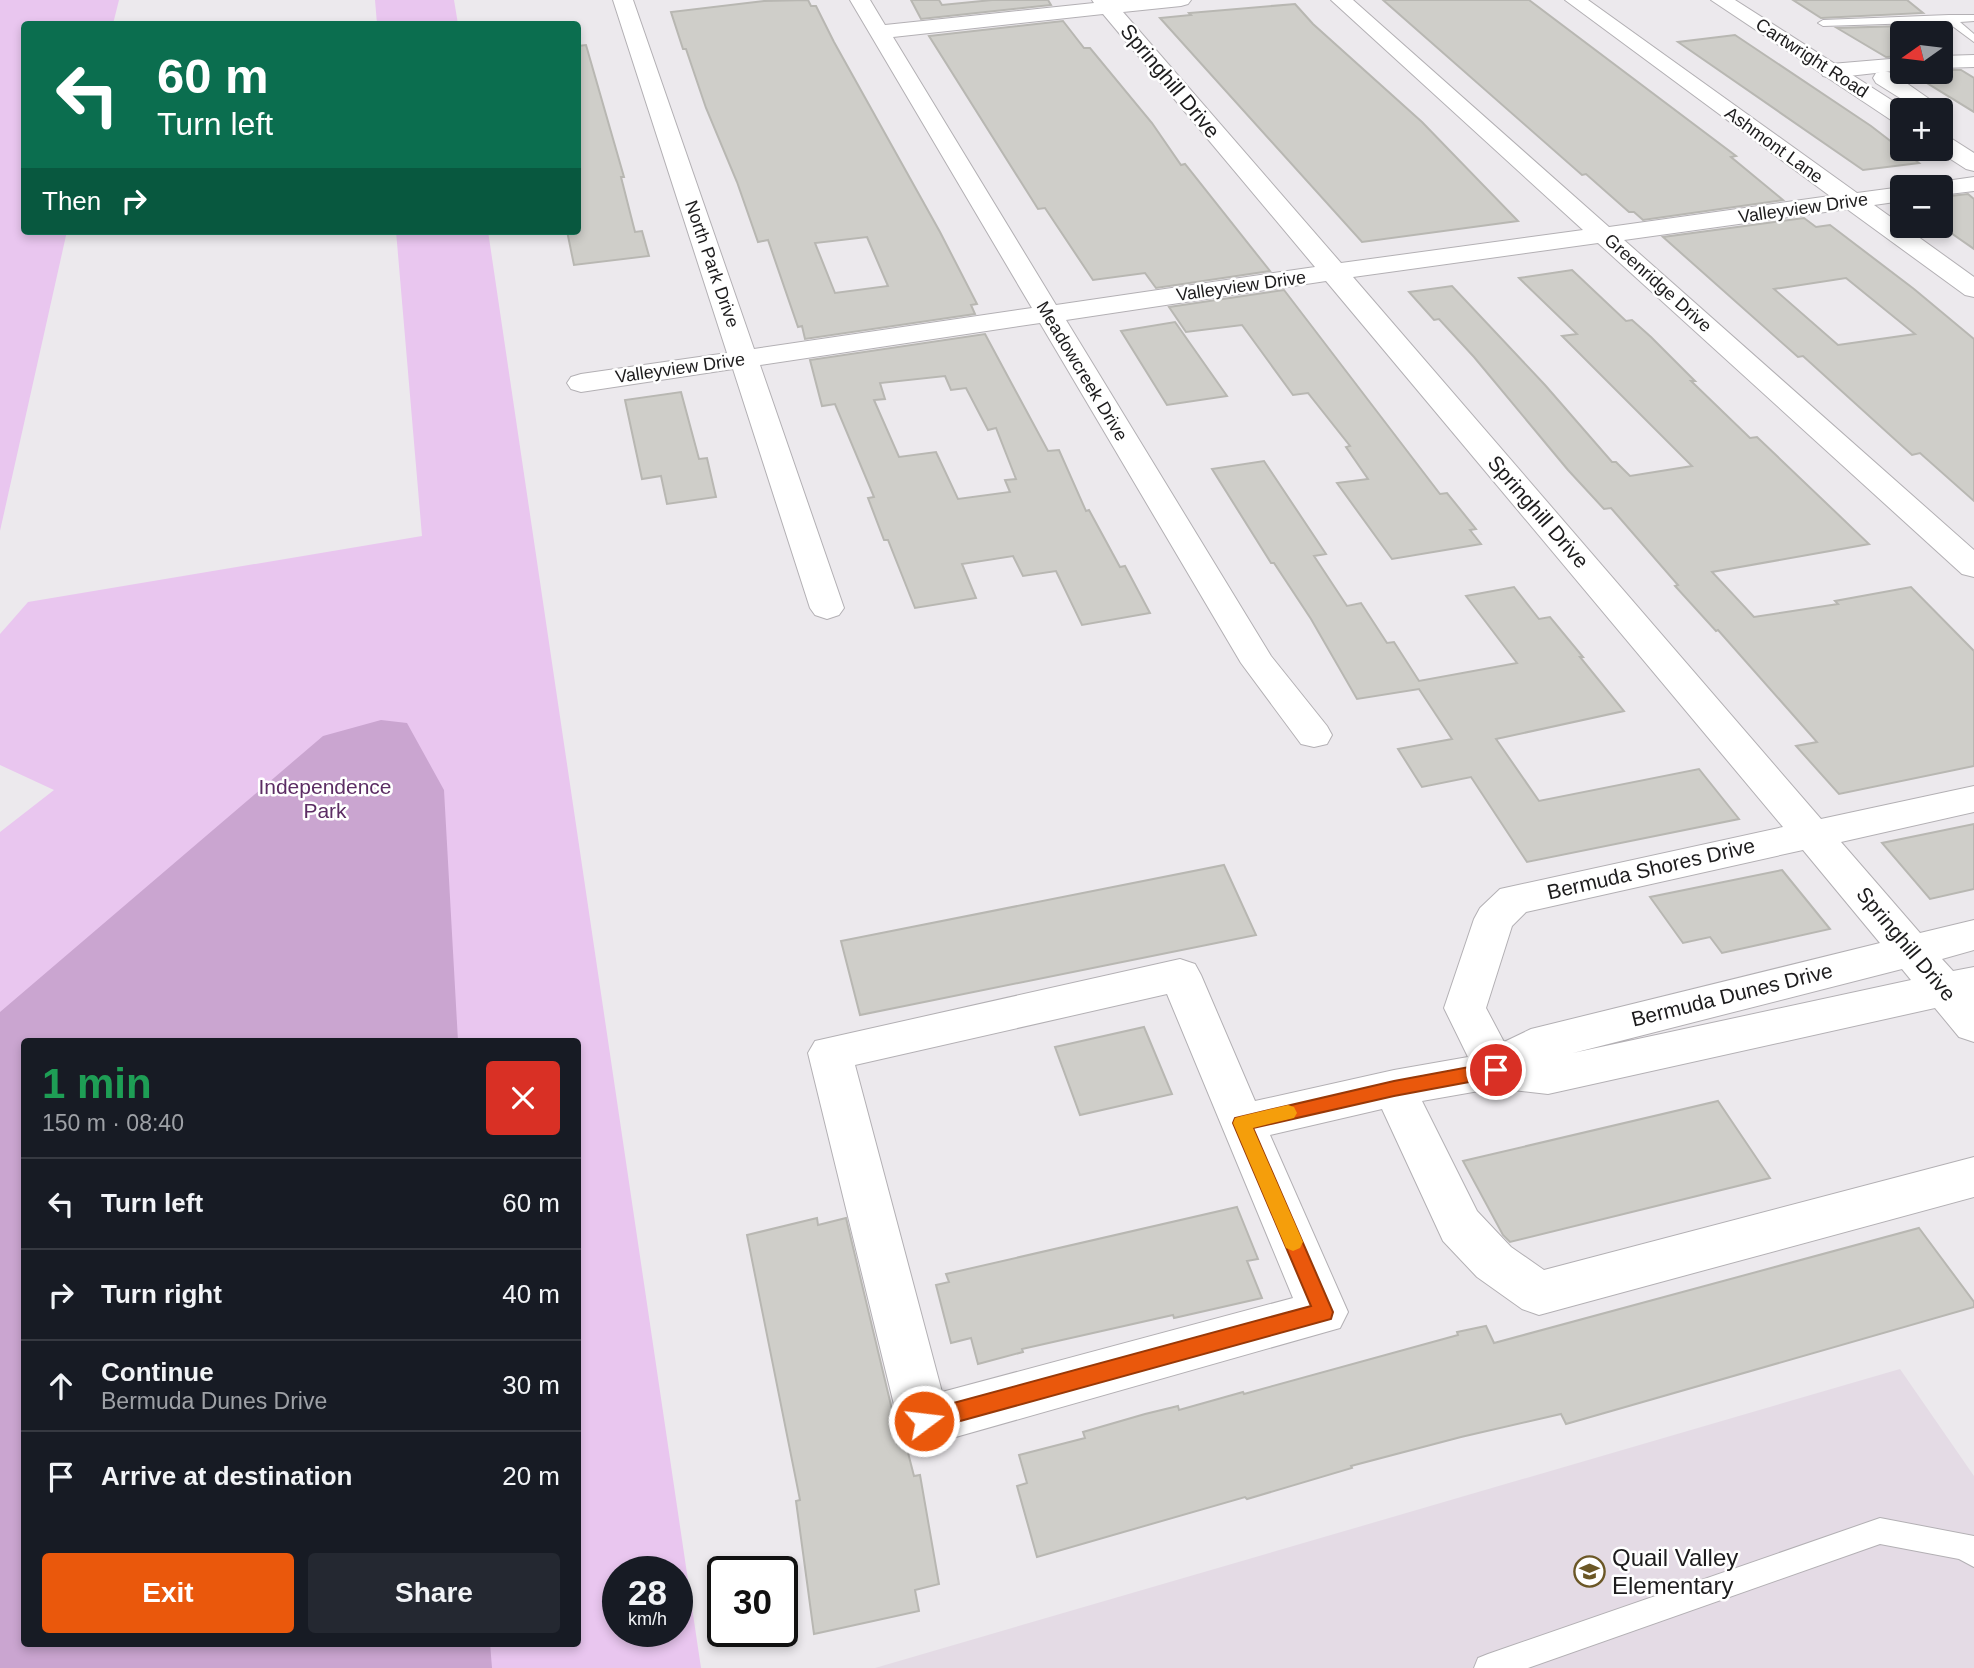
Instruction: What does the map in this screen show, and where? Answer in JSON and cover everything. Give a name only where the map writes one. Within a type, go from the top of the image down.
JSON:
[{"type":"street","name":"Meadowcreek Drive","points":[[860,0],[1258,663],[1314,735]]},
{"type":"street","points":[[879,32],[1105,3],[1181,0]]},
{"type":"street","name":"Greenridge Drive","points":[[1341,0],[1974,567]]},
{"type":"street","name":"Ashmont Lane","points":[[1574,0],[1974,289]]},
{"type":"street","name":"Cartwright Road","points":[[1721,0],[1890,109]]},
{"type":"street","name":"Cartwright Road","points":[[1757,0],[1866,66],[1909,98]]},
{"type":"street","name":"North Park Drive","points":[[630,1],[827,608]]},
{"type":"street","name":"Springhill Drive","points":[[1105,3],[1910,950],[1959,986],[1974,1025]]},
{"type":"street","points":[[1953,62],[1971,62]]},
{"type":"street","points":[[1831,71],[1890,65]]},
{"type":"street","name":"Cartwright Road","points":[[1953,136],[1974,164]]},
{"type":"street","points":[[1953,187],[1974,184]]},
{"type":"street","name":"Valleyview Drive","points":[[581,383],[1334,272],[1890,196]]},
{"type":"street","name":"Bermuda Shores Drive","points":[[1496,1070],[1465,1008],[1494,919],[1514,900],[1974,799]]},
{"type":"street","name":"Bermuda Dunes Drive","points":[[1496,1070],[1531,1046],[1974,935]]},
{"type":"street","points":[[1180,975],[1242,1123],[1323,1312],[924,1421],[830,1053],[1180,975]]},
{"type":"street","name":"Bermuda Dunes Drive","points":[[1242,1123],[1394,1088],[1496,1070],[1548,1076],[1959,986]]},
{"type":"street","points":[[1394,1088],[1460,1226],[1494,1262],[1539,1293],[1974,1177]]},
{"type":"lane","points":[[1949,18],[1974,39]]},
{"type":"lane","points":[[1823,23],[1974,18]]},
{"type":"lane","points":[[1488,1668],[1881,1531],[1965,1546],[1974,1553]]},
{"type":"shaded area","points":[[381,720],[407,723],[444,790],[458,1038],[21,1038],[21,1647],[490,1647],[492,1668],[0,1668],[0,1012],[323,736]]},
{"type":"shaded area","name":"Quail Valley Elementary","points":[[1900,1369],[1974,1476],[1974,1668],[875,1668]]},
{"type":"green space","points":[[0,0],[119,0],[114,21],[21,21],[21,235],[66,235],[0,531]]},
{"type":"green space","points":[[375,0],[454,0],[458,21],[377,21]]},
{"type":"green space","name":"Independence Park","points":[[396,235],[489,235],[684,1556],[602,1556],[602,1647],[693,1647],[693,1614],[701,1668],[0,1668],[0,832],[54,790],[0,765],[0,634],[28,602],[422,536]]},
{"type":"building","points":[[808,0],[811,6],[816,6],[940,232],[977,304],[971,305],[975,314],[805,339],[802,326],[798,327],[768,240],[758,242],[671,12],[764,1]],"holes":[[[867,237],[888,286],[835,293],[815,243]]]},
{"type":"building","points":[[911,0],[939,0],[942,5],[992,0],[1048,0],[1051,5],[921,19]]},
{"type":"building","points":[[1383,0],[1529,0],[1736,156],[1731,157],[1783,200],[1643,220],[1634,212],[1629,212],[1586,174],[1582,175]]},
{"type":"building","points":[[1793,0],[1907,0],[1923,13],[1821,18]]},
{"type":"building","points":[[1295,4],[1313,24],[1422,122],[1518,221],[1362,242],[1160,18]]},
{"type":"building","points":[[1063,21],[1084,48],[1090,48],[1152,123],[1181,165],[1185,164],[1270,271],[1156,288],[1145,273],[1093,280],[1045,208],[1038,209],[929,36]]},
{"type":"building","points":[[1890,26],[1890,57],[1886,57],[1837,28]]},
{"type":"building","points":[[1735,35],[1890,141],[1890,161],[1919,163],[1863,170],[1678,42]]},
{"type":"building","points":[[586,45],[624,177],[621,177],[635,232],[642,231],[649,256],[574,265],[568,235],[581,235],[581,46]]},
{"type":"building","points":[[1953,70],[1961,70],[1974,78],[1974,112],[1928,84],[1953,84]]},
{"type":"building","points":[[1968,194],[1974,199],[1974,249],[1953,234],[1953,196]]},
{"type":"building","points":[[1804,218],[1816,227],[1830,225],[1974,339],[1974,501],[1920,453],[1912,455],[1803,356],[1798,357],[1663,237]],"holes":[[[1846,278],[1915,334],[1838,345],[1774,289]]]},
{"type":"building","points":[[1572,270],[1626,321],[1632,320],[1651,337],[1695,381],[1691,381],[1750,438],[1757,437],[1869,544],[1712,572],[1754,617],[1838,604],[1835,601],[1911,587],[1974,651],[1974,766],[1839,794],[1796,746],[1817,742],[1718,630],[1716,631],[1675,586],[1678,585],[1611,508],[1604,509],[1474,357],[1439,319],[1434,320],[1409,292],[1452,286],[1545,385],[1612,462],[1616,462],[1630,476],[1692,466],[1562,336],[1577,334],[1519,278]]},
{"type":"building","points":[[1284,290],[1440,494],[1447,493],[1476,529],[1470,530],[1481,544],[1392,559],[1337,483],[1368,479],[1346,447],[1350,446],[1308,393],[1293,395],[1242,325],[1186,332],[1169,307]]},
{"type":"building","points":[[1175,322],[1227,396],[1167,405],[1121,331]]},
{"type":"building","points":[[985,334],[1048,451],[1059,450],[1086,511],[1089,510],[1120,567],[1125,566],[1150,613],[1082,625],[1056,571],[1023,576],[1013,556],[962,564],[976,598],[915,608],[888,540],[884,540],[868,498],[874,497],[835,404],[822,406],[810,360]],"holes":[[[945,376],[951,390],[966,388],[988,430],[996,428],[1016,479],[1005,480],[1010,492],[958,499],[936,452],[899,457],[874,400],[885,399],[880,383]]]},
{"type":"building","points":[[681,392],[699,459],[707,458],[716,497],[667,504],[661,476],[642,479],[625,400]]},
{"type":"building","points":[[1264,461],[1326,554],[1314,556],[1347,606],[1361,603],[1387,643],[1394,642],[1419,681],[1517,663],[1466,596],[1514,587],[1539,619],[1550,617],[1583,657],[1580,657],[1624,711],[1496,739],[1539,801],[1699,769],[1739,819],[1527,862],[1471,777],[1422,787],[1398,749],[1452,739],[1419,689],[1357,699],[1311,619],[1274,563],[1271,563],[1212,469]]},
{"type":"building","points":[[1974,824],[1974,889],[1930,899],[1882,843]]},
{"type":"building","points":[[1224,865],[1256,935],[860,1015],[841,941]]},
{"type":"building","points":[[1782,870],[1830,929],[1722,953],[1710,937],[1683,943],[1650,897]]},
{"type":"building","points":[[1144,1027],[1172,1094],[1080,1115],[1055,1047]]},
{"type":"building","points":[[1718,1101],[1770,1178],[1510,1242],[1503,1235],[1463,1161]]},
{"type":"building","points":[[1237,1207],[1258,1259],[1247,1261],[1262,1298],[1022,1349],[1023,1352],[978,1364],[971,1338],[951,1343],[936,1285],[949,1282],[946,1274]]},
{"type":"building","points":[[817,1218],[818,1225],[846,1218],[895,1422],[905,1441],[914,1476],[920,1475],[939,1584],[915,1590],[919,1611],[814,1634],[796,1501],[800,1500],[747,1235]]},
{"type":"building","points":[[1919,1228],[1974,1302],[1974,1307],[1566,1424],[1561,1414],[1461,1437],[1037,1557],[1017,1486],[1027,1483],[1019,1455],[1085,1438],[1083,1432],[1145,1414],[1178,1406],[1179,1410],[1243,1392],[1244,1394],[1458,1335],[1457,1332],[1486,1326],[1494,1343]]},
{"type":"slow traffic","points":[[1288,1113],[1242,1123],[1293,1242]]},
{"type":"place","name":"Quail Valley Elementary","points":[[1589,1572]]},
{"type":"route","points":[[924,1421],[1323,1312],[1242,1123],[1394,1088],[1496,1070]]}]
